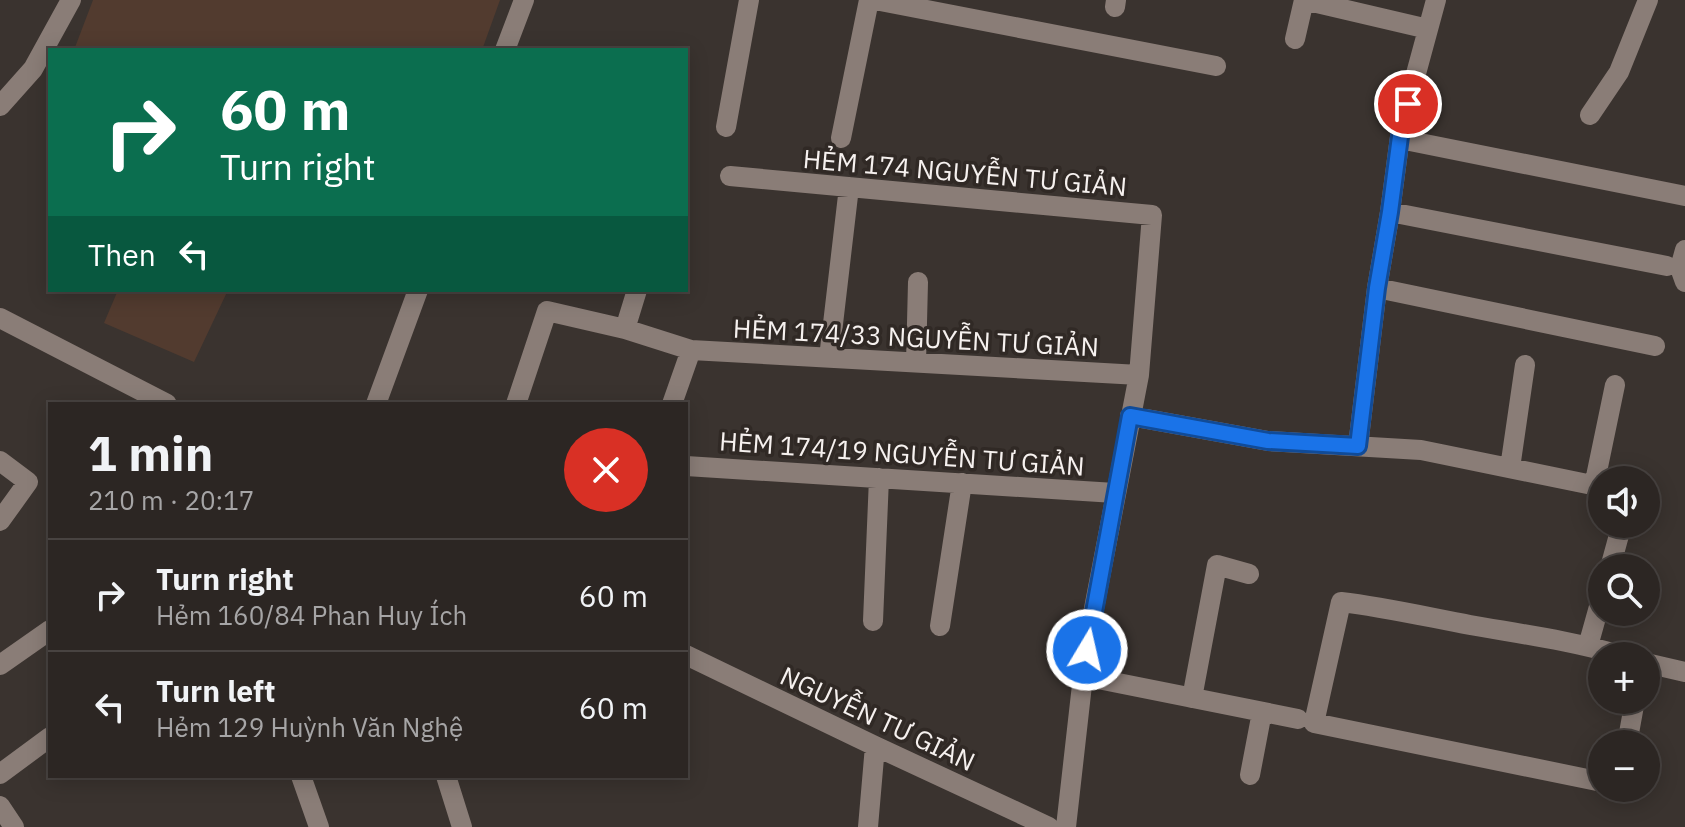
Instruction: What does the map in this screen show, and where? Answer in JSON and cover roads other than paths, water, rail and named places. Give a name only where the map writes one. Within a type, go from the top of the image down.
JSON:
[{"type":"street","points":[[0,106],[33,69],[71,0]]},
{"type":"street","points":[[506,48],[524,0]]},
{"type":"street","points":[[726,127],[749,0]]},
{"type":"street","points":[[841,138],[869,0]]},
{"type":"street","points":[[875,0],[1216,66]]},
{"type":"street","points":[[1295,39],[1304,0],[1428,29]]},
{"type":"street","points":[[1358,446],[1377,288],[1401,129],[1436,0]]},
{"type":"street","points":[[1590,115],[1619,72],[1648,0]]},
{"type":"street","points":[[1400,139],[1685,196]]},
{"type":"street","name":"HẺM 174 NGUYỄN TƯ GIẢN","points":[[730,176],[1152,215],[1139,375],[1083,676],[1066,827]]},
{"type":"street","points":[[829,358],[849,187]]},
{"type":"street","points":[[1390,212],[1667,266]]},
{"type":"street","points":[[1685,250],[1680,268],[1685,282]]},
{"type":"street","points":[[916,363],[918,282]]},
{"type":"street","points":[[1377,288],[1655,346]]},
{"type":"street","points":[[377,402],[417,292]]},
{"type":"street","points":[[625,329],[636,292]]},
{"type":"street","name":"HẺM 174/33 NGUYỄN TƯ GIẢN","points":[[517,402],[547,311],[625,329],[691,350],[1139,375]]},
{"type":"street","points":[[0,318],[163,402]]},
{"type":"street","points":[[673,402],[691,350]]},
{"type":"street","points":[[1510,468],[1525,365]]},
{"type":"street","points":[[1601,466],[1615,385]]},
{"type":"street","points":[[1130,416],[1268,441],[1421,450],[1588,484]]},
{"type":"street","points":[[0,461],[28,482],[0,521]]},
{"type":"street","name":"HẺM 174/19 NGUYỄN TƯ GIẢN","points":[[688,466],[1115,493]]},
{"type":"street","points":[[873,621],[879,478]]},
{"type":"street","points":[[940,626],[962,483]]},
{"type":"street","points":[[1192,698],[1217,565],[1249,574]]},
{"type":"street","points":[[1588,646],[1341,602],[1314,723],[1588,779]]},
{"type":"street","points":[[0,665],[48,631]]},
{"type":"street","name":"NGUYỄN TƯ GIẢN","points":[[688,656],[1049,827]]},
{"type":"street","points":[[1660,666],[1685,672]]},
{"type":"street","points":[[1083,676],[1298,719]]},
{"type":"street","points":[[1250,775],[1262,712]]},
{"type":"street","points":[[0,774],[48,738]]},
{"type":"street","points":[[868,827],[875,746]]},
{"type":"street","points":[[302,778],[319,827]]},
{"type":"street","points":[[447,778],[462,827]]},
{"type":"street","points":[[0,806],[14,827]]}]
